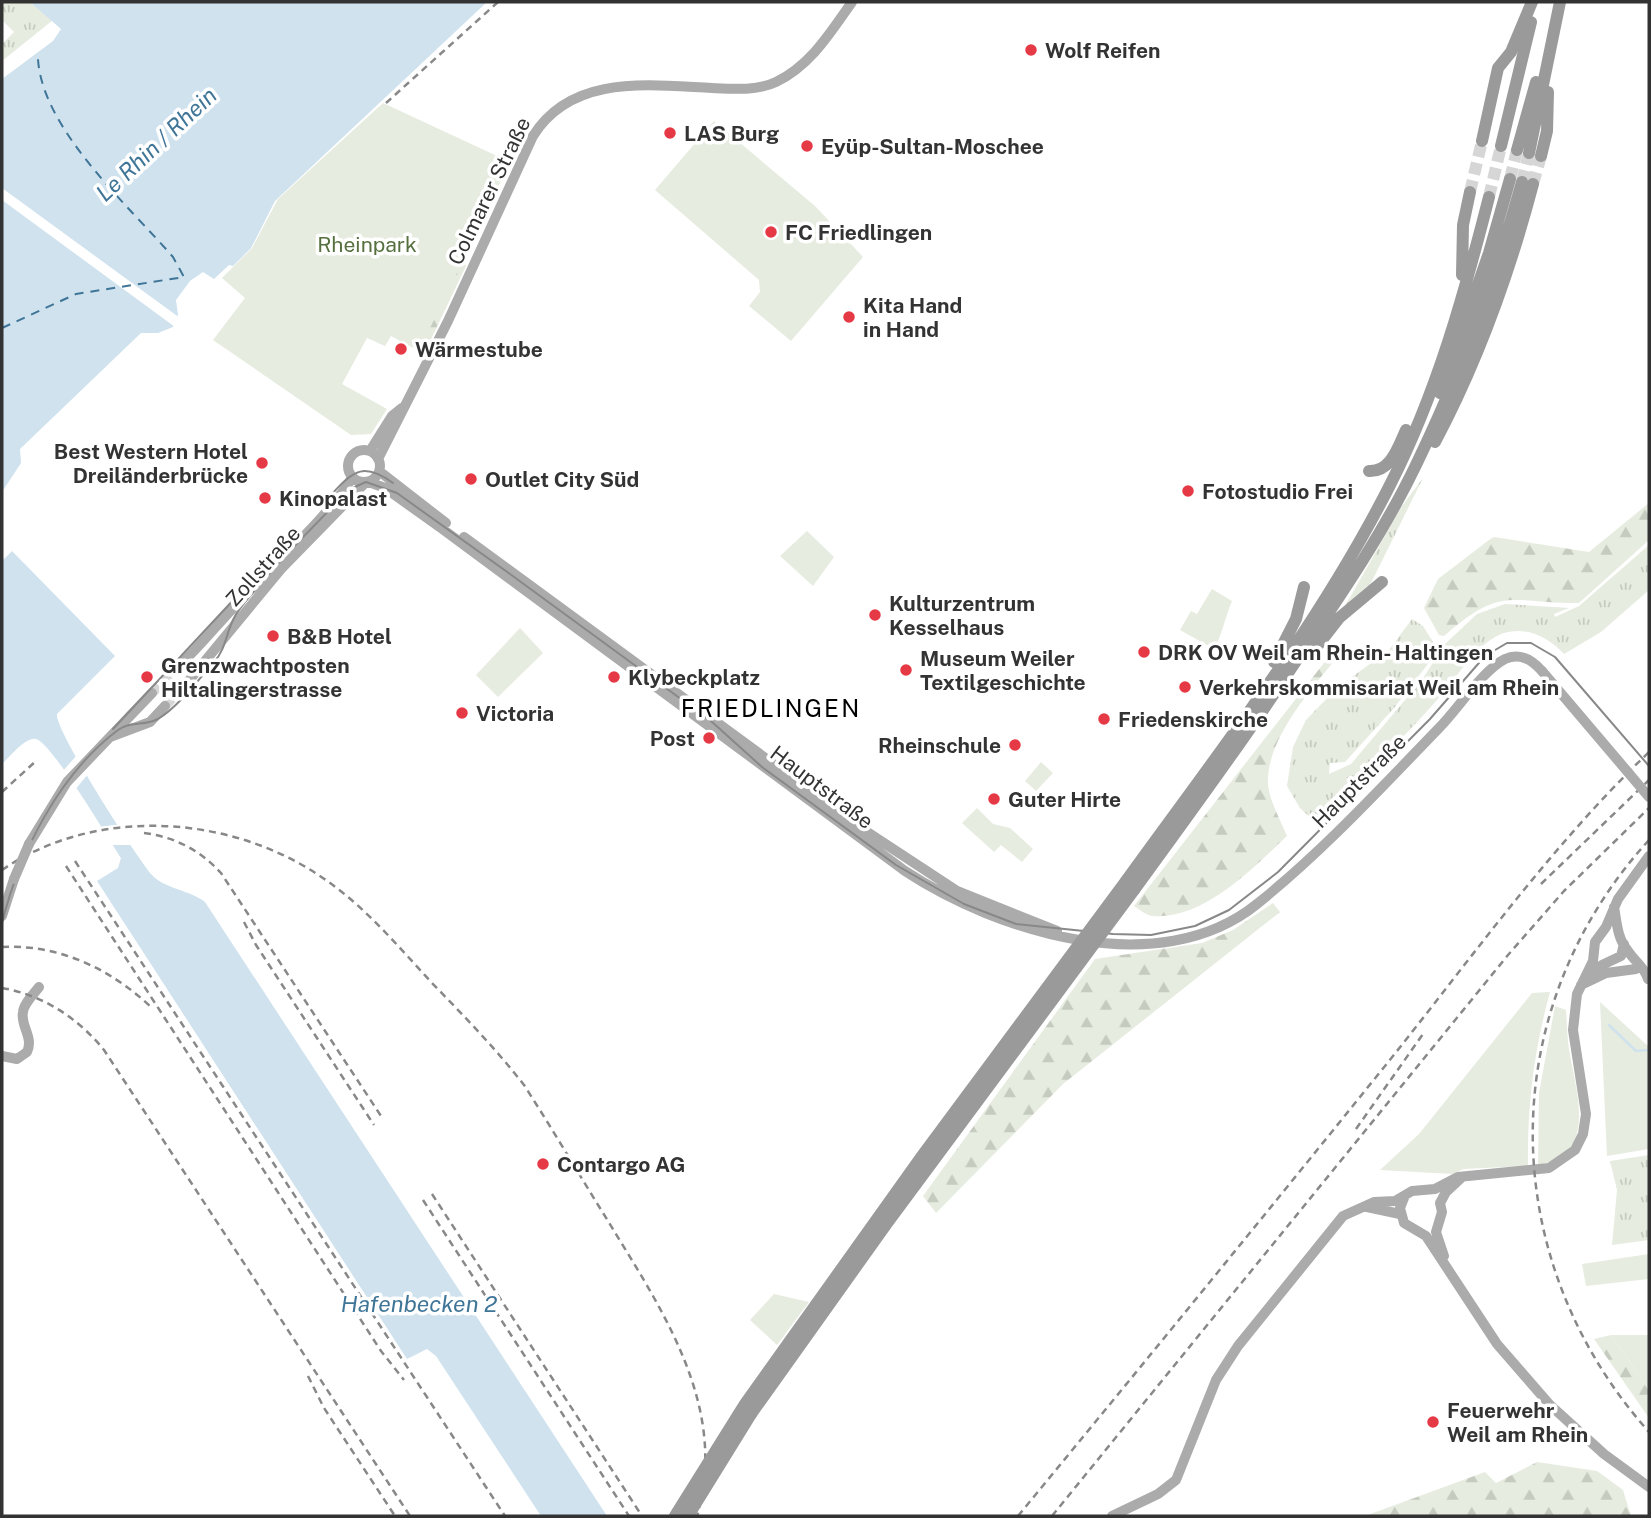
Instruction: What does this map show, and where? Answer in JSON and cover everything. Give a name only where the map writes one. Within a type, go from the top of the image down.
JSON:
[{"type":"highway","points":[[1482,141],[1498,68],[1519,36],[1534,2]]},
{"type":"highway","points":[[1501,146],[1534,2]]},
{"type":"highway","points":[[1529,153],[1560,2]]},
{"type":"highway","points":[[1271,702],[1339,598],[1415,468],[1455,379],[1501,256],[1522,182]]},
{"type":"highway","points":[[1463,299],[1463,225],[1470,192]]},
{"type":"highway","points":[[1130,885],[1337,582],[1392,481],[1431,392],[1463,299],[1489,197]]},
{"type":"highway","points":[[1369,471],[1380,470],[1390,461],[1418,408],[1431,392]]},
{"type":"highway","points":[[675,1516],[922,1156],[1271,702],[1339,618],[1382,582]]},
{"type":"highway","points":[[1233,732],[1284,646],[1296,619],[1304,587]]},
{"type":"highway","points":[[688,1516],[748,1409]]},
{"type":"main road","name":"Colmarer Straße","points":[[376,460],[448,321],[533,136],[550,114],[573,97],[612,86],[727,89],[773,84],[810,58],[852,2]]},
{"type":"main road","points":[[352,478],[347,467],[351,456],[358,450],[376,460],[367,482]]},
{"type":"main road","name":"Hauptstraße","points":[[376,460],[858,826],[957,891],[1068,936]]},
{"type":"main road","name":"Hauptstraße","points":[[352,478],[385,488],[905,871],[996,918],[1044,933],[1128,944],[1165,943],[1198,935],[1231,922],[1272,891],[1323,844],[1440,727],[1496,665],[1507,658],[1522,657],[1542,671],[1649,797]]},
{"type":"main road","name":"Zollstraße","points":[[180,665],[217,630],[233,607],[307,531],[352,478]]},
{"type":"main road","name":"Zollstraße","points":[[191,678],[281,569],[367,482]]},
{"type":"main road","points":[[2,916],[13,879],[40,822],[89,758],[152,693]]},
{"type":"main road","points":[[107,738],[150,722],[165,706]]},
{"type":"main road","points":[[1112,1516],[1158,1494],[1175,1480],[1216,1380],[1238,1346],[1335,1223],[1350,1211],[1379,1201],[1404,1198],[1412,1191],[1428,1191],[1463,1176],[1549,1168],[1568,1157],[1580,1142],[1586,1114],[1573,1030],[1595,952],[1595,943],[1632,877],[1649,856]]},
{"type":"main road","points":[[1585,983],[1621,956],[1621,940],[1614,907]]},
{"type":"main road","points":[[1601,935],[1608,933],[1621,940],[1645,969],[1649,979]]},
{"type":"main road","points":[[1595,952],[1611,961],[1636,969],[1649,979]]},
{"type":"main road","points":[[1585,983],[1606,973],[1636,969]]},
{"type":"main road","points":[[2,1056],[10,1060],[20,1058],[30,1046],[22,1015],[23,1008],[39,987]]},
{"type":"main road","points":[[1440,1203],[1446,1192],[1463,1176]]},
{"type":"main road","points":[[1428,1191],[1440,1203],[1442,1212],[1436,1231],[1445,1262]]},
{"type":"main road","points":[[1404,1198],[1400,1214],[1406,1226],[1421,1232],[1445,1262],[1497,1344],[1531,1384],[1583,1436],[1649,1486]]},
{"type":"main road","points":[[1364,1207],[1400,1214]]},
{"type":"main road","points":[[1421,1232],[1437,1225]]},
{"type":"green space","points":[[2,2],[30,2],[53,20],[2,61],[2,44],[14,32],[2,20]]},
{"type":"green space","name":"Rheinpark","points":[[383,103],[510,162],[419,351],[391,336],[385,346],[367,338],[342,384],[387,409],[371,434],[351,435],[213,340],[245,298],[222,278],[252,248],[278,199]]},
{"type":"green space","name":"FC Friedlingen","points":[[714,121],[815,206],[863,257],[791,341],[749,306],[760,292],[759,280],[655,190]]},
{"type":"green space","points":[[459,254],[466,266],[424,354],[411,340]]},
{"type":"green space","points":[[1423,478],[1371,583],[1345,606],[1402,506]]},
{"type":"green space","points":[[1649,503],[1649,540],[1579,603],[1507,600],[1494,603],[1480,609],[1444,636],[1439,635],[1424,608],[1438,579],[1494,537],[1589,552]]},
{"type":"green space","points":[[807,531],[834,557],[813,586],[780,556]]},
{"type":"green space","points":[[1649,545],[1649,590],[1601,632],[1564,654],[1551,642],[1527,632],[1510,632],[1491,639],[1412,727],[1335,805],[1331,802],[1313,820],[1300,808],[1287,786],[1293,747],[1306,720],[1337,688],[1389,650],[1412,619],[1423,626],[1436,647],[1434,656],[1394,708],[1345,762],[1330,763],[1329,774],[1351,764],[1422,680],[1444,645],[1477,614],[1505,604],[1569,608],[1554,614],[1555,617],[1579,606]]},
{"type":"green space","points":[[1212,589],[1232,601],[1214,649],[1180,630],[1191,611],[1197,614]]},
{"type":"green space","points":[[520,628],[543,653],[498,697],[476,675]]},
{"type":"green space","points":[[1327,659],[1334,661],[1290,718],[1269,768],[1271,797],[1287,836],[1244,876],[1209,901],[1191,910],[1153,916],[1134,906]]},
{"type":"green space","points":[[1041,762],[1053,773],[1036,791],[1025,781]]},
{"type":"green space","points":[[977,808],[993,824],[1010,828],[1033,849],[1022,862],[1001,845],[994,852],[962,823]]},
{"type":"green space","points":[[1273,903],[1280,912],[1063,1084],[936,1213],[923,1196],[1095,959],[1202,943],[1233,930]]},
{"type":"green space","points":[[1550,992],[1533,1078],[1528,1166],[1463,1169],[1453,1174],[1380,1170],[1419,1134],[1532,993]]},
{"type":"green space","points":[[1600,1002],[1649,1047],[1649,1149],[1607,1156]]},
{"type":"green space","points":[[1555,1006],[1566,1010],[1579,1118],[1577,1134],[1570,1148],[1557,1159],[1538,1165],[1539,1093]]},
{"type":"green space","points":[[1649,1155],[1649,1240],[1612,1245],[1617,1190],[1610,1161]]},
{"type":"green space","points":[[1649,1254],[1649,1279],[1586,1286],[1582,1264]]},
{"type":"green space","points":[[774,1294],[809,1302],[777,1345],[750,1320]]},
{"type":"green space","points":[[1611,1335],[1649,1390],[1649,1418],[1594,1339]]},
{"type":"green space","points":[[1611,1335],[1649,1335],[1649,1390]]},
{"type":"green space","points":[[1537,1462],[1597,1471],[1623,1490],[1631,1516],[1365,1516],[1485,1472],[1496,1483]]},
{"type":"water","name":"Le Rhin / Rhein","points":[[30,2],[487,2],[275,201],[251,248],[233,266],[229,265],[214,279],[203,272],[190,281],[176,300],[178,315],[173,327],[158,333],[141,333],[20,449],[21,463],[2,492],[2,79],[53,41],[61,29]]},
{"type":"water","name":"Hafenbecken 2","points":[[12,551],[115,656],[57,714],[68,743],[98,794],[152,875],[157,880],[205,902],[607,1516],[541,1516],[436,1356],[427,1349],[407,1359],[97,881],[118,868],[121,858],[67,774],[36,739],[23,744],[2,764],[2,561]]},
{"type":"pier","points":[[2,188],[180,318],[175,327],[2,200]]},
{"type":"pier","points":[[77,755],[89,773],[74,791],[62,772]]},
{"type":"pier","points":[[124,824],[138,845],[109,845],[97,827]]},
{"type":"waterway","points":[[1609,1025],[1636,1051],[1647,1050]]},
{"type":"ferry route","points":[[2,328],[76,294],[184,277],[173,257],[90,165],[71,139],[54,112],[43,85],[38,59]]},
{"type":"tunnel","points":[[1470,192],[1482,141]]},
{"type":"tunnel","points":[[1489,197],[1501,146]]},
{"type":"tunnel","points":[[1510,179],[1517,150]]},
{"type":"tunnel","points":[[1522,182],[1529,153]]},
{"type":"tunnel","points":[[1533,184],[1541,156]]},
{"type":"tunnel","points":[[152,693],[180,665]]},
{"type":"tunnel","points":[[165,706],[191,678]]},
{"type":"tram line","points":[[332,494],[347,479],[360,472],[375,473],[393,483]]},
{"type":"tram line","points":[[2,923],[9,897],[31,843],[44,817],[77,769],[118,730],[127,725],[158,719],[181,700],[219,656],[235,616],[264,579],[350,489],[366,482],[397,493],[510,574],[711,721],[762,767],[896,865],[964,904],[1016,924],[1151,935],[1195,926],[1229,910],[1278,872],[1430,719],[1485,656],[1507,643],[1531,643],[1555,657],[1649,766]]},
{"type":"tram line","points":[[113,729],[251,581]]},
{"type":"railway","points":[[386,103],[498,2]]},
{"type":"railway","points":[[1018,1516],[1393,1056],[1548,861],[1649,752]]},
{"type":"railway","points":[[2,792],[36,761]]},
{"type":"railway","points":[[1541,884],[1649,780]]},
{"type":"railway","points":[[1052,1516],[1508,955],[1564,891],[1649,808]]},
{"type":"railway","points":[[2,870],[38,850],[77,836],[118,828],[160,826],[201,830],[242,839],[281,854],[317,874],[364,911],[480,1033],[524,1085],[649,1289],[685,1361],[697,1398],[704,1436],[705,1476],[697,1516]]},
{"type":"railway","points":[[144,833],[186,846],[221,873],[383,1119]]},
{"type":"railway","points":[[1649,840],[1598,908],[1561,981],[1540,1058],[1533,1136],[1540,1214],[1562,1291],[1599,1364],[1649,1432]]},
{"type":"railway","points":[[75,861],[505,1516]]},
{"type":"railway","points":[[66,866],[381,1351],[404,1380]]},
{"type":"railway","points":[[244,922],[256,945],[374,1125]]},
{"type":"railway","points":[[2,947],[44,950],[83,962],[119,982],[152,1008]]},
{"type":"railway","points":[[2,988],[32,996],[59,1010],[83,1028],[104,1050],[410,1516]]},
{"type":"railway","points":[[1356,1129],[1423,1034]]},
{"type":"railway","points":[[432,1194],[642,1516]]},
{"type":"railway","points":[[423,1200],[629,1516]]},
{"type":"railway","points":[[308,1376],[324,1408],[395,1516]]},
{"type":"place","name":"Wolf Reifen","points":[[1031,50]]},
{"type":"place","name":"LAS Burg","points":[[670,133]]},
{"type":"place","name":"Eyüp-Sultan-Moschee","points":[[807,146]]},
{"type":"place","name":"FC Friedlingen","points":[[771,232]]},
{"type":"place","name":"Kita Hand in Hand","points":[[849,317]]},
{"type":"place","name":"Wärmestube","points":[[401,349]]},
{"type":"place","name":"Best Western Hotel Dreiländerbrücke","points":[[262,463]]},
{"type":"place","name":"Outlet City Süd","points":[[471,479]]},
{"type":"place","name":"Fotostudio Frei","points":[[1188,491]]},
{"type":"place","name":"Kinopalast","points":[[265,498]]},
{"type":"place","name":"Kulturzentrum Kesselhaus","points":[[875,615]]},
{"type":"place","name":"B&B Hotel","points":[[273,636]]},
{"type":"place","name":"DRK OV Weil am Rhein- Haltingen","points":[[1144,652]]},
{"type":"place","name":"Museum Weiler Textilgeschichte","points":[[906,670]]},
{"type":"place","name":"Grenzwachtposten Hiltalingerstrasse","points":[[147,677]]},
{"type":"place","name":"Klybeckplatz","points":[[614,677]]},
{"type":"place","name":"Verkehrskommisariat Weil am Rhein","points":[[1185,687]]},
{"type":"place","name":"Victoria","points":[[462,713]]},
{"type":"place","name":"Friedenskirche","points":[[1104,719]]},
{"type":"place","name":"Post","points":[[709,738]]},
{"type":"place","name":"Rheinschule","points":[[1015,745]]},
{"type":"place","name":"Guter Hirte","points":[[994,799]]},
{"type":"place","name":"Contargo AG","points":[[543,1164]]},
{"type":"place","name":"Feuerwehr Weil am Rhein","points":[[1433,1422]]},
{"type":"district","name":"FRIEDLINGEN","points":[[771,708]]}]
